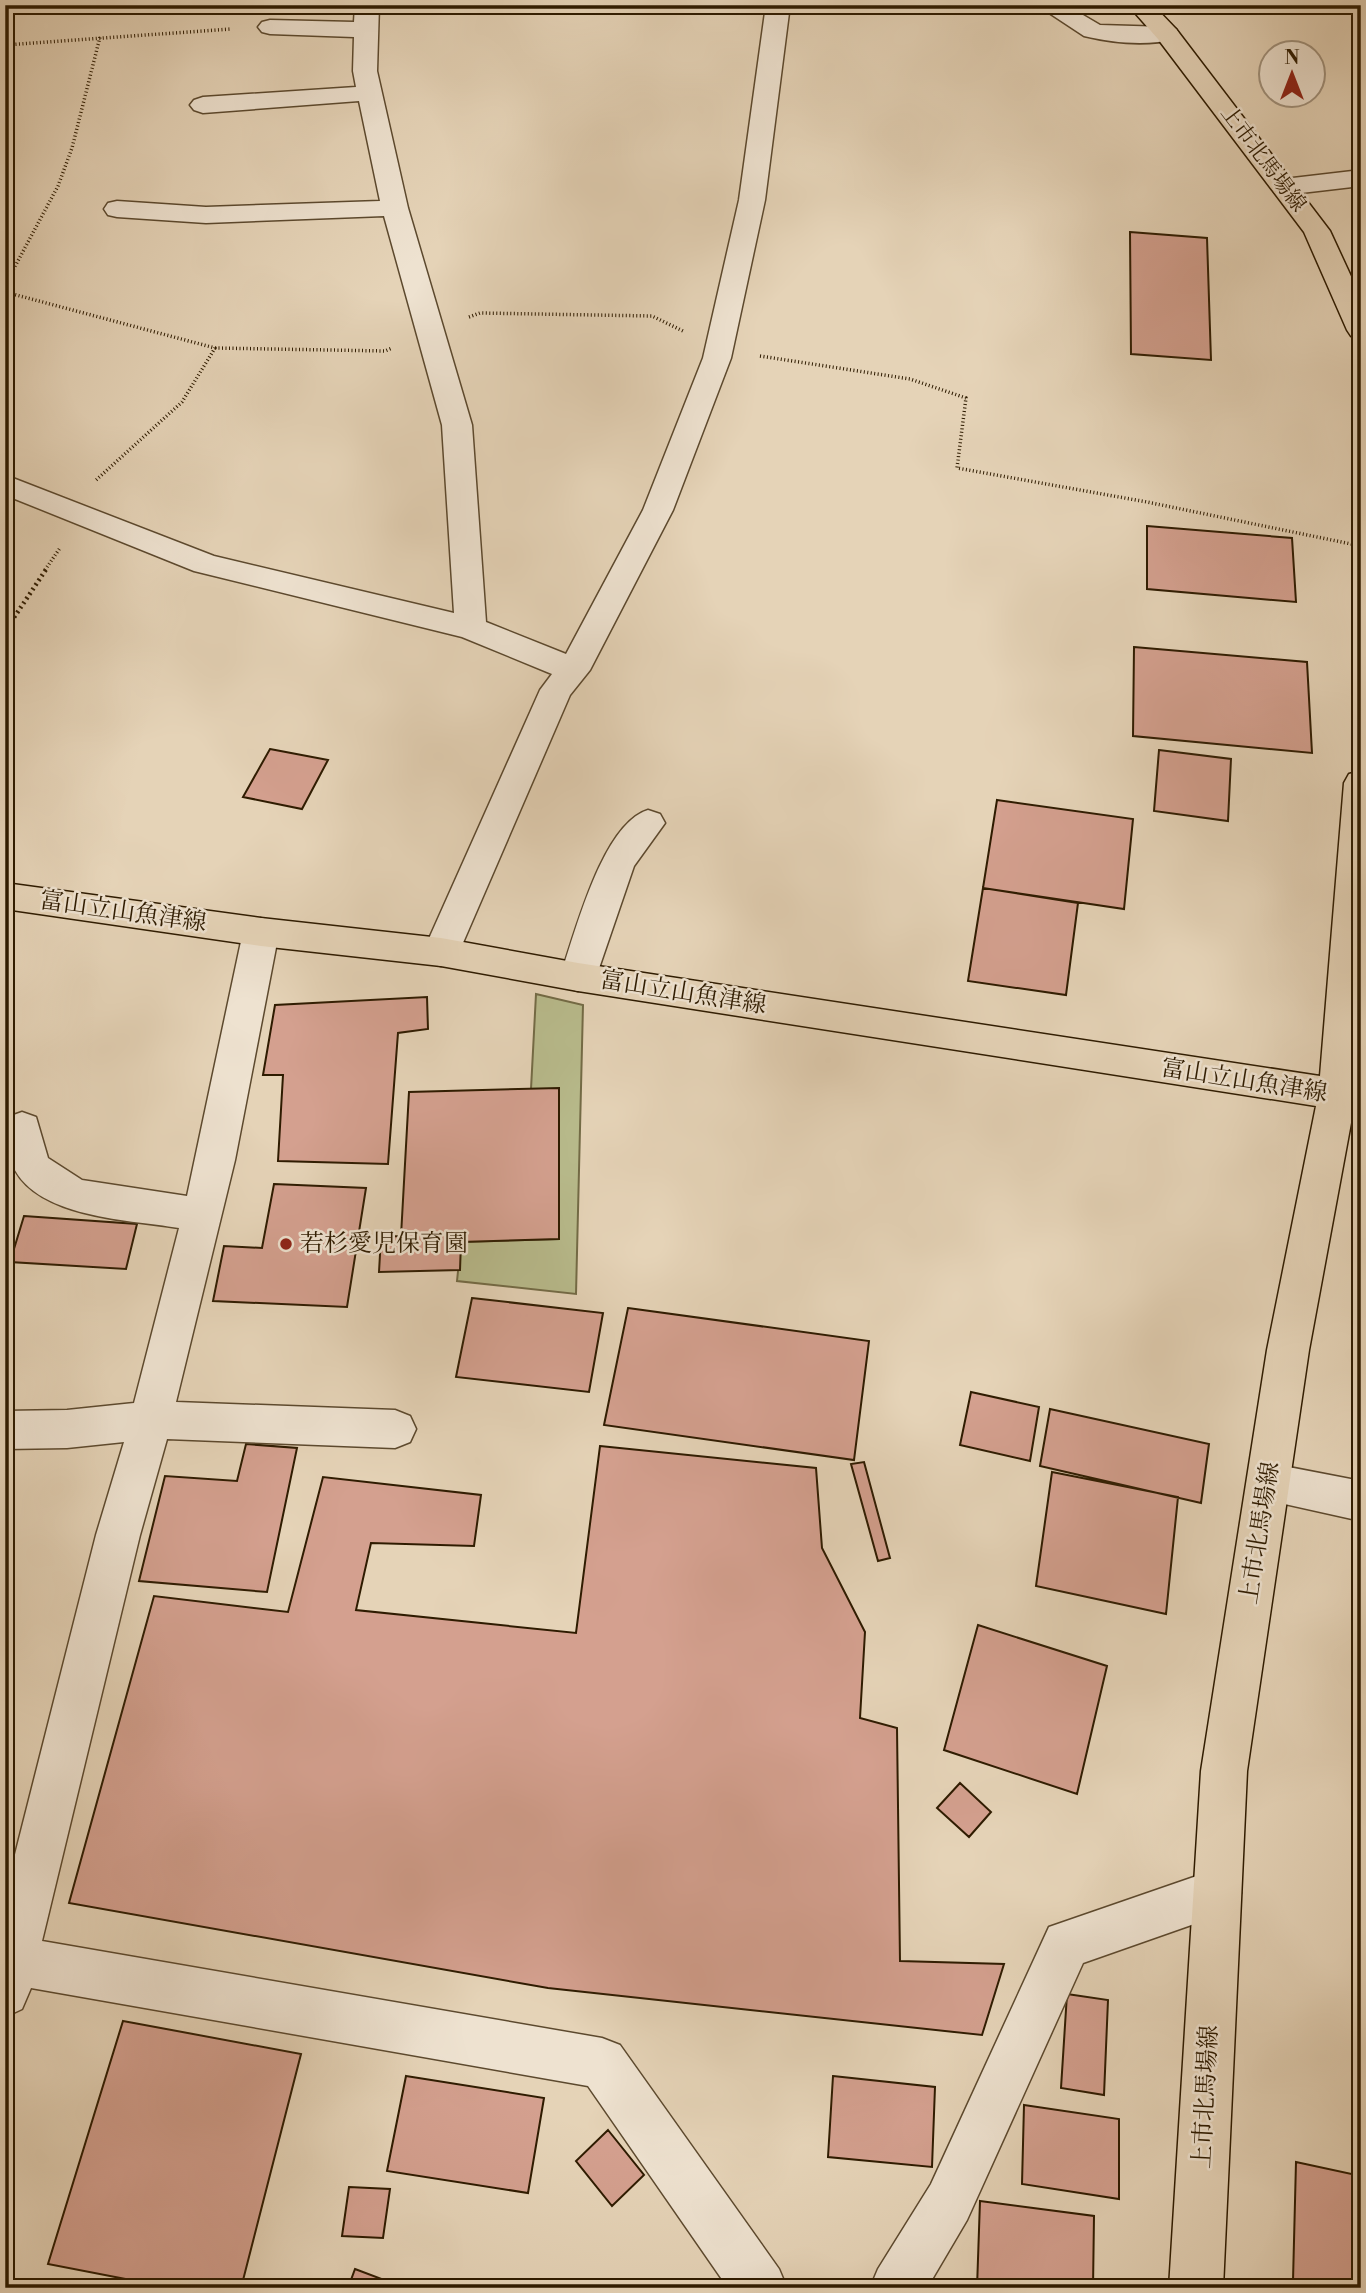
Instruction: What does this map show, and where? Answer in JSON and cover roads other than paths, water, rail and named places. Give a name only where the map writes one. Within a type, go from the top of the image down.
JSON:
[{"type":"main road","name":"上市北馬場線","points":[[1140,5],[1167,34],[1317,231],[1361,330]]},
{"type":"main road","name":"上市北馬場線","points":[[1196,2288],[1224,1770],[1288,1350],[1349,1097],[1361,783]]},
{"type":"main road","name":"富山立山魚津線","points":[[5,896],[261,932],[441,952],[578,977],[1349,1097]]},
{"type":"street","points":[[441,952],[556,690],[574,670],[658,510],[719,350],[752,200],[778,5]]},
{"type":"street","points":[[1049,5],[1093,31],[1119,35],[1167,34]]},
{"type":"street","points":[[270,27],[367,18],[365,71],[395,208],[457,425],[471,628]]},
{"type":"street","points":[[203,106],[370,93]]},
{"type":"street","points":[[1284,187],[1361,178]]},
{"type":"street","points":[[117,209],[206,215],[395,208]]},
{"type":"street","points":[[5,484],[205,564],[471,628],[574,670]]},
{"type":"street","points":[[578,977],[618,861],[648,823]]},
{"type":"street","points":[[261,932],[203,1215],[151,1420],[118,1535],[10,1977],[602,2063],[760,2288]]},
{"type":"street","points":[[22,1128],[31,1167],[73,1195],[203,1215]]},
{"type":"street","points":[[5,1430],[68,1429],[151,1420],[395,1429]]},
{"type":"street","points":[[1268,1483],[1361,1501]]},
{"type":"street","points":[[897,2288],[949,2203],[1066,1944],[1217,1893]]},
{"type":"place","name":"若杉愛児保育園","points":[[286,1244]]}]
